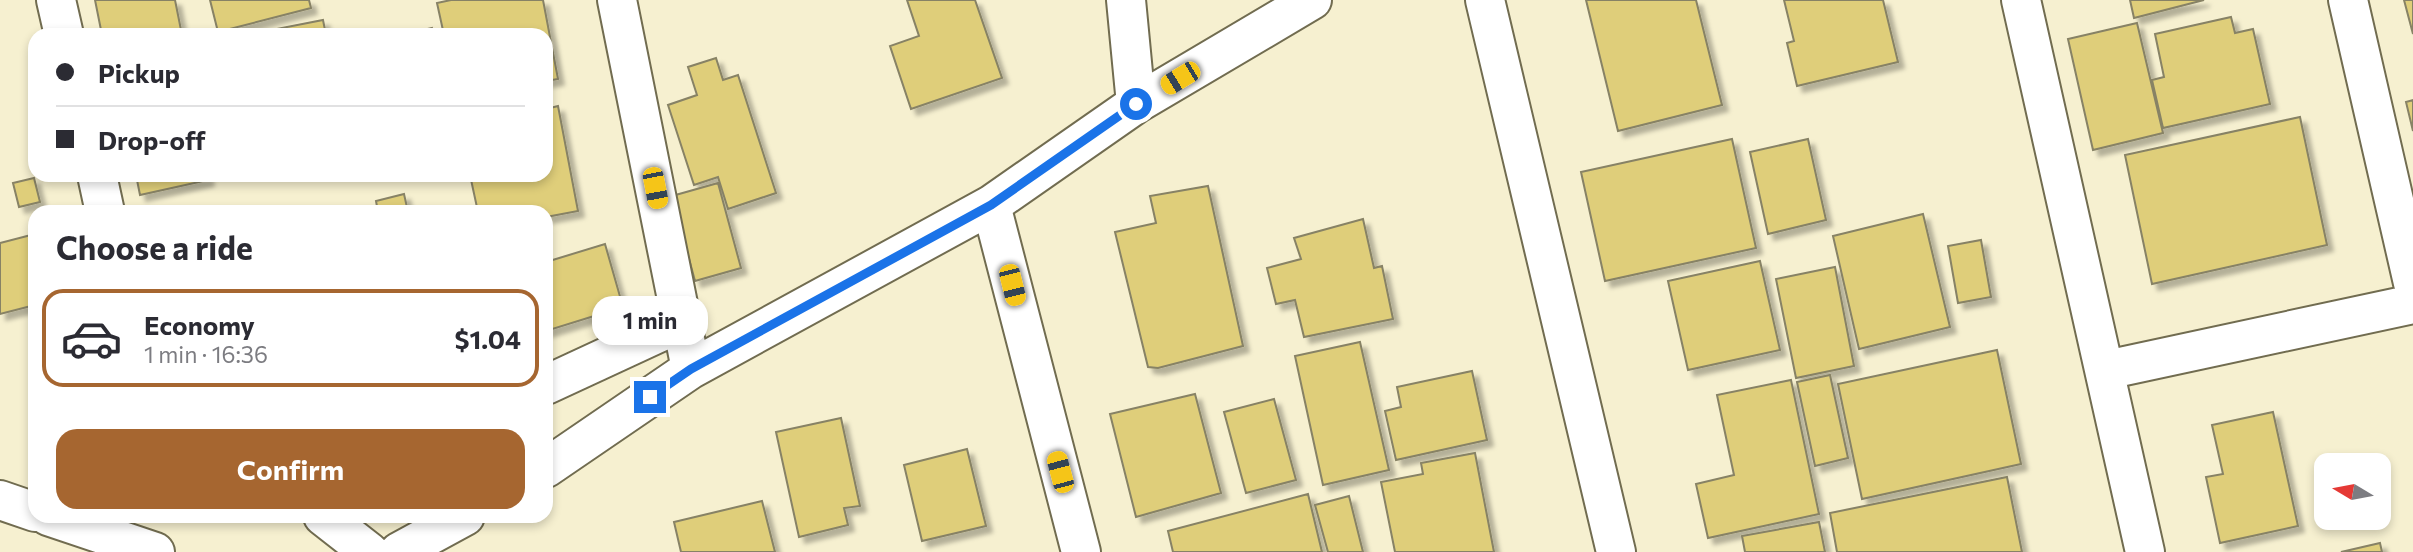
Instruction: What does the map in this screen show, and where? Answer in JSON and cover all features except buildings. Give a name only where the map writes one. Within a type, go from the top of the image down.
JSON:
[{"type":"street","points":[[56,0],[62,28]]},
{"type":"street","points":[[617,0],[691,369]]},
{"type":"street","points":[[1126,0],[1136,104]]},
{"type":"street","points":[[553,463],[691,369],[991,205],[1136,104],[1312,0]]},
{"type":"street","points":[[1485,0],[1616,552]]},
{"type":"street","points":[[2021,0],[2145,552]]},
{"type":"street","points":[[2348,0],[2413,283]]},
{"type":"street","points":[[99,182],[103,205]]},
{"type":"street","points":[[991,205],[1081,552]]},
{"type":"street","points":[[2106,370],[2413,304]]},
{"type":"street","points":[[553,382],[682,322]]},
{"type":"street","points":[[0,500],[28,510]]},
{"type":"street","points":[[69,523],[155,552]]},
{"type":"street","points":[[339,523],[369,552]]},
{"type":"street","points":[[399,552],[452,523]]},
{"type":"route","points":[[650,397],[691,369],[991,205],[1136,104]]}]
